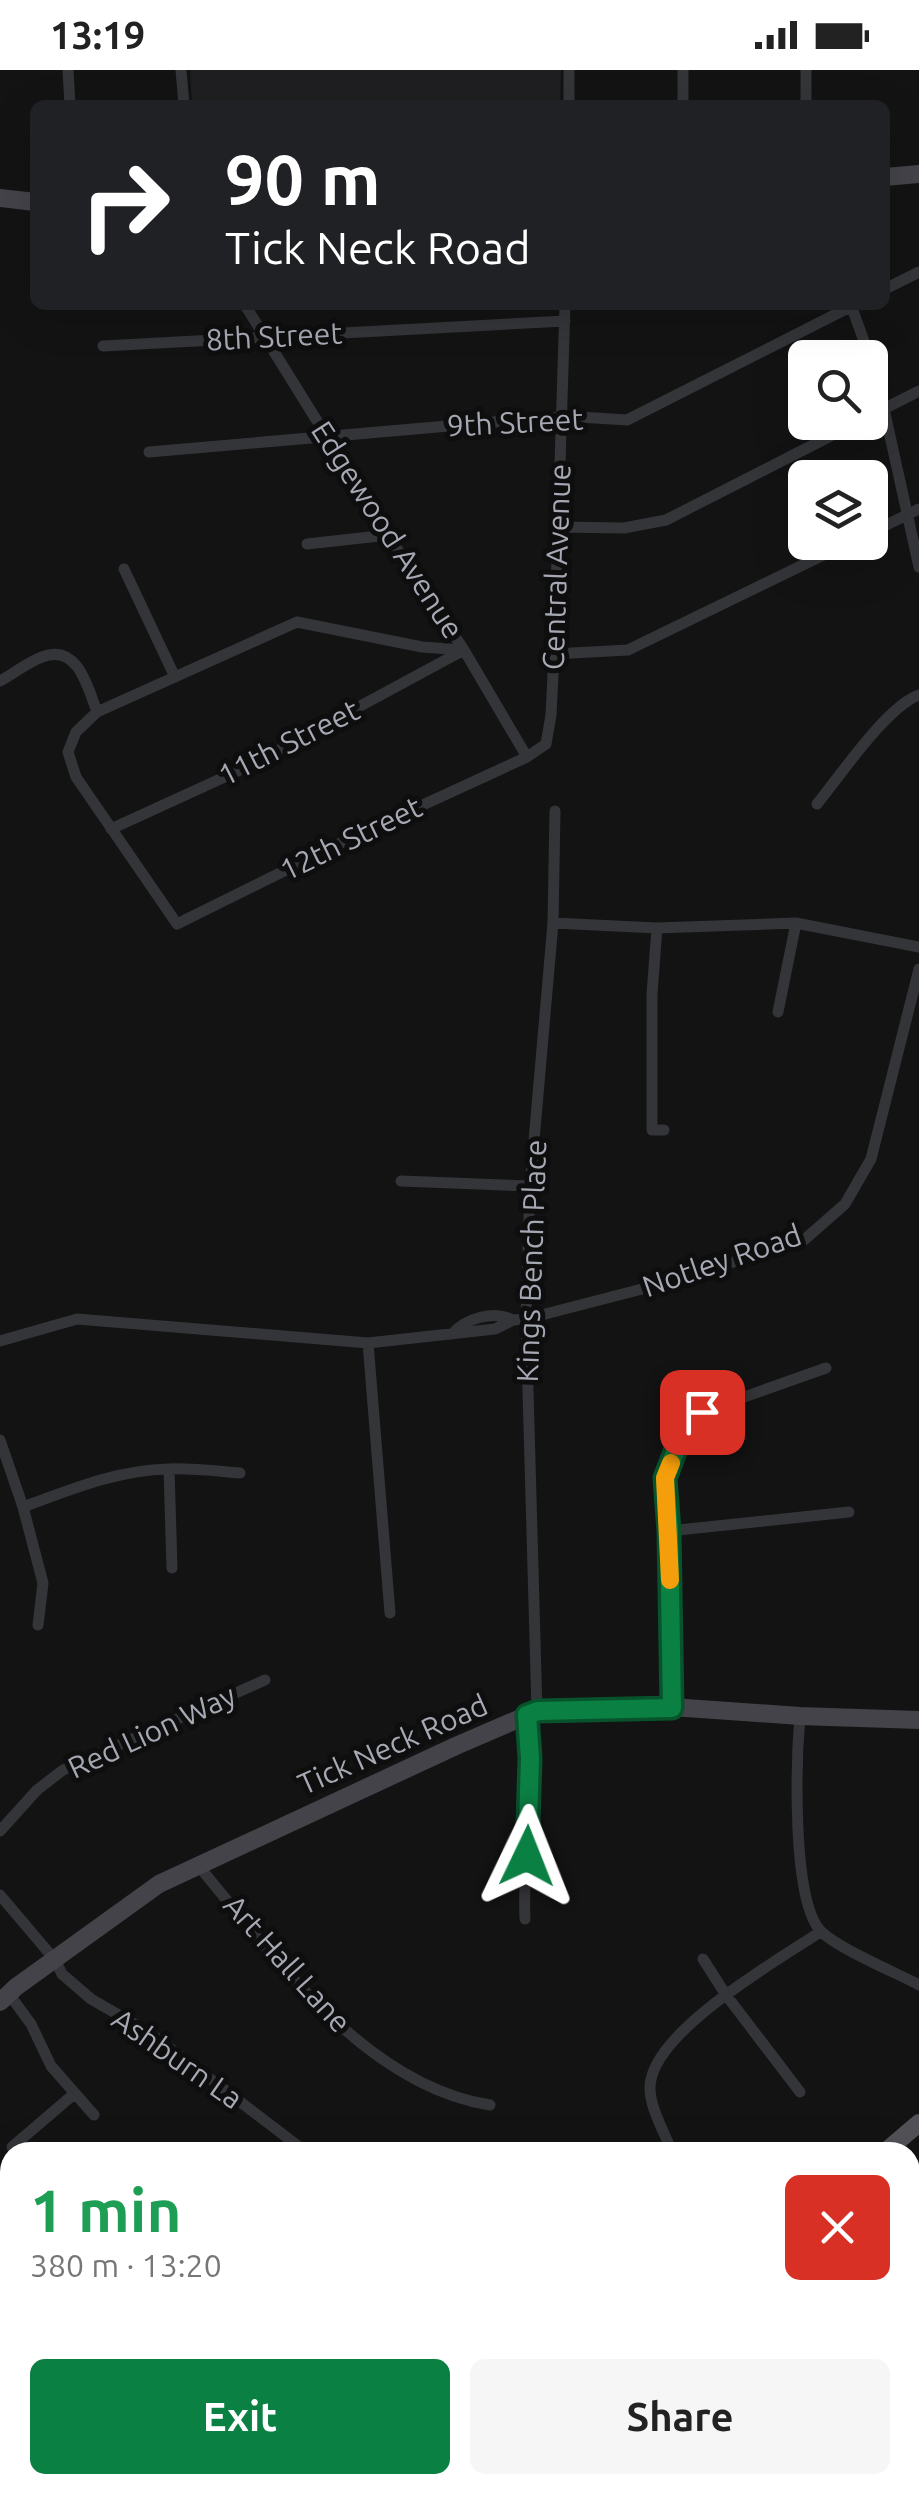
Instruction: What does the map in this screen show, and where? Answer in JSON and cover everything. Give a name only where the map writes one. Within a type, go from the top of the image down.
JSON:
[{"type":"main road","points":[[896,2142],[919,2122]]},
{"type":"street","points":[[68,70],[70,100]]},
{"type":"street","points":[[181,70],[184,100]]},
{"type":"street","points":[[568,100],[570,70]]},
{"type":"street","points":[[683,70],[683,100]]},
{"type":"street","points":[[806,70],[806,100]]},
{"type":"street","points":[[890,176],[919,174]]},
{"type":"street","points":[[0,198],[30,201]]},
{"type":"street","points":[[890,286],[919,272]]},
{"type":"street","name":"Edgewood Avenue","points":[[248,310],[464,650],[527,758]]},
{"type":"street","name":"Central Avenue","points":[[527,758],[546,744],[551,715],[565,310]]},
{"type":"street","name":"9th Street","points":[[149,452],[563,416],[627,420],[844,310]]},
{"type":"street","points":[[853,310],[864,340]]},
{"type":"street","name":"8th Street","points":[[103,346],[565,321]]},
{"type":"street","points":[[888,407],[919,391]]},
{"type":"street","points":[[888,428],[919,567]]},
{"type":"street","points":[[559,527],[624,528],[666,520],[823,440]]},
{"type":"street","points":[[888,524],[919,509]]},
{"type":"street","points":[[307,544],[388,535]]},
{"type":"street","points":[[554,654],[628,650],[813,560]]},
{"type":"street","points":[[124,569],[175,677]]},
{"type":"street","points":[[111,829],[76,777],[68,752],[76,732],[97,712],[297,622],[422,647],[464,650]]},
{"type":"street","name":"11th Street","points":[[111,829],[252,764],[464,650]]},
{"type":"street","points":[[0,681],[44,656],[68,657],[80,668],[97,712]]},
{"type":"street","points":[[817,804],[880,726],[919,694]]},
{"type":"street","name":"12th Street","points":[[111,829],[177,924],[527,758]]},
{"type":"street","name":"Kings Bench Place","points":[[525,1919],[523,1884],[532,1713],[519,1320],[554,923],[555,811]]},
{"type":"street","points":[[554,923],[657,928],[796,923],[919,948]]},
{"type":"street","points":[[778,1012],[796,923]]},
{"type":"street","points":[[657,928],[652,994],[652,1130],[664,1130]]},
{"type":"street","name":"Notley Road","points":[[0,1340],[77,1319],[368,1343],[452,1334],[462,1323],[480,1318],[502,1314],[519,1320],[669,1282],[804,1240],[846,1204],[871,1159],[919,969]]},
{"type":"street","points":[[401,1181],[530,1186]]},
{"type":"street","points":[[368,1343],[390,1613]]},
{"type":"street","points":[[672,1708],[665,1478],[684,1429],[702,1412],[826,1368]]},
{"type":"street","points":[[0,1440],[23,1506],[42,1583],[38,1625]]},
{"type":"street","points":[[23,1506],[99,1479],[169,1468],[240,1473]]},
{"type":"street","points":[[169,1468],[172,1568]]},
{"type":"street","points":[[669,1531],[849,1512]]},
{"type":"street","name":"Red Lion Way","points":[[0,1832],[36,1790],[63,1770],[266,1680]]},
{"type":"street","name":"Tick Neck Road","points":[[4,1998],[159,1884],[532,1713],[672,1708],[919,1720]]},
{"type":"street","points":[[800,1716],[796,1762],[799,1853],[810,1914],[820,1932],[919,1984]]},
{"type":"street","name":"Art Hall Lane","points":[[198,1864],[282,1967],[357,2041],[415,2080],[464,2101],[490,2105]]},
{"type":"street","name":"Ashburn La","points":[[0,1895],[55,1960],[62,1974],[91,1999],[150,2033],[293,2142]]},
{"type":"street","points":[[668,2142],[650,2085],[654,2068],[665,2050],[676,2036],[726,1996],[820,1932]]},
{"type":"street","points":[[703,1959],[726,1996],[800,2092]]},
{"type":"street","points":[[4,1998],[31,2024],[51,2066],[94,2115]]},
{"type":"street","points":[[18,2142],[74,2094]]},
{"type":"shaded area","points":[[190,70],[561,70],[560,100],[192,100]]},
{"type":"slow traffic","points":[[670,1580],[665,1478],[671,1463]]},
{"type":"route","points":[[527,1856],[527,1715],[538,1711],[672,1708],[665,1478],[684,1429],[702,1412]]}]
